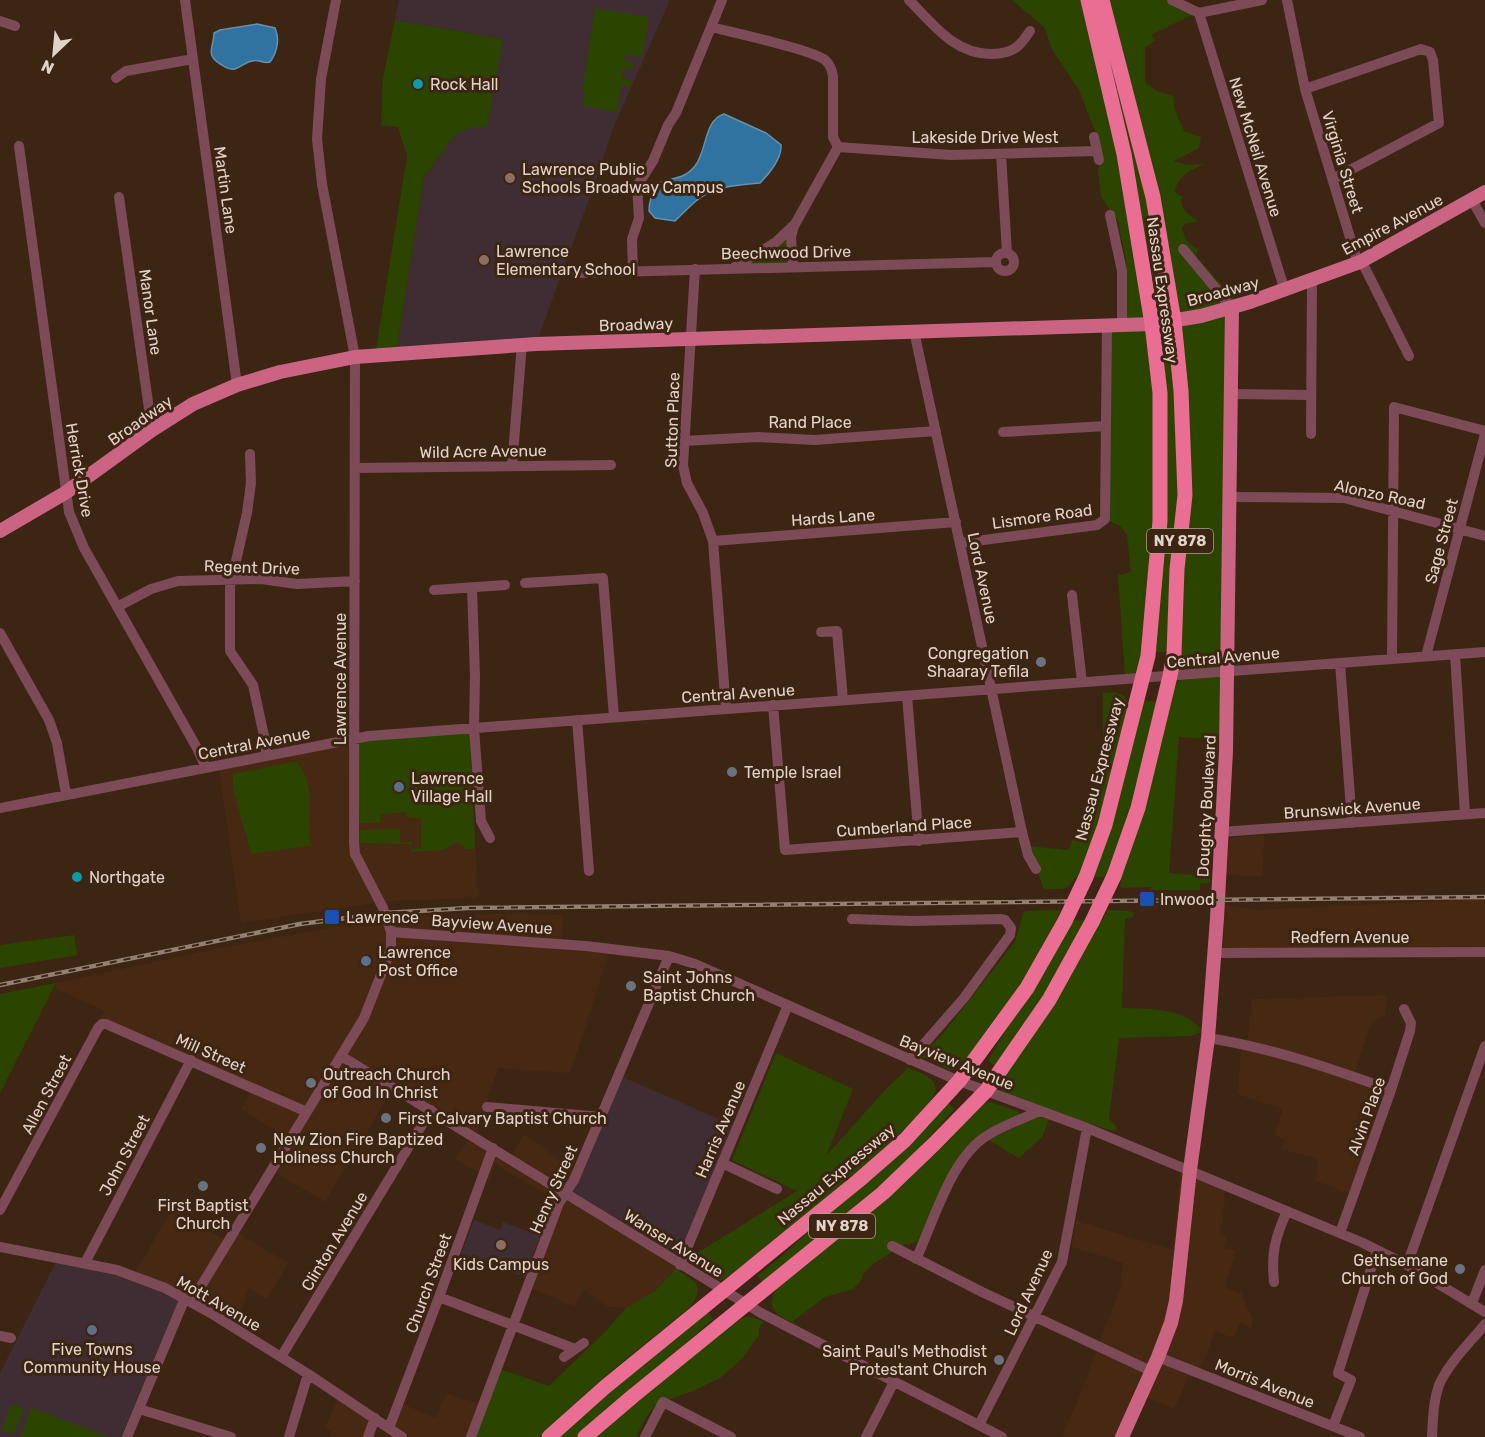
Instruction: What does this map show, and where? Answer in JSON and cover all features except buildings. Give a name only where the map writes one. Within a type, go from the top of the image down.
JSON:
[{"type":"highway","name":"Nassau Expressway","points":[[549,1437],[605,1387],[883,1160],[916,1129],[959,1081],[1027,988],[1065,921],[1086,877],[1105,825],[1148,656],[1160,521],[1160,393],[1152,324],[1124,153],[1088,0]]},
{"type":"highway","name":"Nassau Expressway","points":[[585,1437],[894,1182],[986,1091],[1049,1000],[1092,922],[1114,876],[1138,808],[1170,676],[1174,654],[1177,569],[1185,495],[1181,391],[1174,321],[1153,197],[1102,0]]},
{"type":"main road","name":"Empire Avenue","points":[[1312,281],[1360,262],[1485,192]]},
{"type":"main road","name":"Broadway","points":[[0,531],[65,493],[152,430],[194,404],[237,385],[280,372],[356,357],[522,345],[1152,324],[1233,308],[1312,281]]},
{"type":"main road","name":"Doughty Boulevard","points":[[1122,1437],[1158,1357],[1171,1323],[1176,1301],[1190,1170],[1208,1038],[1228,671],[1230,394],[1233,308]]},
{"type":"street","name":"Martin Lane","points":[[185,0],[237,385]]},
{"type":"street","name":"Lawrence Avenue","points":[[336,0],[321,79],[317,109],[317,139],[321,184],[356,357],[355,854],[373,886],[391,932]]},
{"type":"street","points":[[633,271],[632,239],[639,218],[638,186],[676,113],[722,0]]},
{"type":"street","points":[[909,0],[951,42],[968,51],[980,54],[1004,53],[1018,46],[1030,31]]},
{"type":"street","points":[[1172,0],[1199,13],[1262,0]]},
{"type":"street","name":"Virginia Street","points":[[1287,0],[1305,89],[1356,257],[1409,356]]},
{"type":"street","name":"New McNeil Avenue","points":[[1199,13],[1285,291]]},
{"type":"street","points":[[0,21],[15,26]]},
{"type":"street","points":[[711,27],[819,57],[825,60],[831,68],[833,137],[838,147],[794,226],[791,237],[793,266]]},
{"type":"street","points":[[1305,89],[1421,50],[1430,52],[1433,60],[1440,123],[1333,179]]},
{"type":"street","points":[[116,78],[126,71],[193,59]]},
{"type":"street","name":"Lakeside Drive West","points":[[838,147],[942,154],[1098,156],[1094,136]]},
{"type":"street","name":"Herrick Drive","points":[[19,146],[65,493],[75,530],[206,768]]},
{"type":"street","name":"Beechwood Drive","points":[[577,273],[996,262],[999,255],[1007,253],[1001,154]]},
{"type":"street","name":"Manor Lane","points":[[119,197],[152,430]]},
{"type":"street","points":[[1472,200],[1485,223]]},
{"type":"street","points":[[1110,215],[1122,270],[1122,326]]},
{"type":"street","points":[[732,268],[776,242],[794,226]]},
{"type":"street","points":[[1182,249],[1233,308]]},
{"type":"street","name":"Sutton Place","points":[[695,269],[682,456],[684,474],[713,541],[726,709]]},
{"type":"street","points":[[1311,435],[1312,281]]},
{"type":"street","points":[[1003,432],[1106,426],[1107,327]]},
{"type":"street","name":"Lord Avenue","points":[[914,331],[1022,832],[1028,855],[1036,869]]},
{"type":"street","points":[[512,466],[522,345]]},
{"type":"street","points":[[1230,394],[1311,395]]},
{"type":"street","points":[[1392,659],[1394,406],[1485,432]]},
{"type":"street","name":"Lismore Road","points":[[961,543],[1102,523],[1105,519],[1106,426]]},
{"type":"street","name":"Rand Place","points":[[684,441],[759,437],[815,440],[936,431]]},
{"type":"street","name":"Sage Street","points":[[1426,656],[1485,432]]},
{"type":"street","points":[[250,454],[247,513],[230,587],[230,651],[253,685],[266,745],[266,755]]},
{"type":"street","name":"Wild Acre Avenue","points":[[356,468],[611,465]]},
{"type":"street","name":"Alonzo Road","points":[[1230,497],[1344,498],[1485,536]]},
{"type":"street","name":"Hards Lane","points":[[713,541],[956,522]]},
{"type":"street","points":[[525,584],[603,578],[614,717]]},
{"type":"street","name":"Regent Drive","points":[[117,607],[151,589],[178,580],[261,579],[297,584],[355,581]]},
{"type":"street","points":[[434,590],[505,585]]},
{"type":"street","points":[[472,587],[474,729],[481,821],[490,838]]},
{"type":"street","points":[[1072,595],[1082,682]]},
{"type":"street","points":[[821,632],[837,631],[843,700]]},
{"type":"street","points":[[0,633],[49,720],[57,743],[66,794]]},
{"type":"street","name":"Central Avenue","points":[[0,808],[354,738],[1485,652]]},
{"type":"street","points":[[1455,654],[1465,814]]},
{"type":"street","points":[[1340,663],[1352,823]]},
{"type":"street","points":[[907,696],[919,841]]},
{"type":"street","name":"Cumberland Place","points":[[773,705],[785,850],[1022,832]]},
{"type":"street","points":[[578,720],[589,871]]},
{"type":"street","name":"Brunswick Avenue","points":[[1221,832],[1485,813]]},
{"type":"street","points":[[852,919],[913,921],[1000,919],[1009,924],[1010,935],[960,1002],[910,1060]]},
{"type":"street","points":[[127,1437],[189,1300],[364,1018],[391,949],[391,932]]},
{"type":"street","name":"Bayview Avenue","points":[[391,932],[586,946],[669,956],[695,964],[959,1081],[1087,1128],[1340,1233],[1407,1265],[1485,1312]]},
{"type":"street","name":"Redfern Avenue","points":[[1214,953],[1485,952]]},
{"type":"street","name":"Henry Street","points":[[471,1437],[556,1209],[566,1193],[601,1117],[669,956]]},
{"type":"street","name":"Harris Avenue","points":[[680,1265],[788,1005]]},
{"type":"street","name":"Alvin Place","points":[[1340,1233],[1411,1028],[1404,1009]]},
{"type":"street","name":"Mill Street","points":[[102,1024],[191,1060],[307,1112]]},
{"type":"street","name":"Allen Street","points":[[0,1210],[102,1024]]},
{"type":"street","points":[[1208,1038],[1251,1045],[1338,1071],[1391,1090]]},
{"type":"street","points":[[1407,1265],[1485,1046]]},
{"type":"street","name":"Wanser Avenue","points":[[341,1056],[723,1291],[1002,1437]]},
{"type":"street","name":"John Street","points":[[85,1263],[191,1060]]},
{"type":"street","points":[[487,1107],[601,1117]]},
{"type":"street","name":"Clinton Avenue","points":[[281,1357],[431,1110]]},
{"type":"street","points":[[916,1258],[949,1184],[964,1157],[988,1135],[1040,1112]]},
{"type":"street","name":"Lord Avenue","points":[[979,1425],[1062,1262],[1087,1128]]},
{"type":"street","name":"Church Street","points":[[389,1428],[493,1148]]},
{"type":"street","points":[[722,1163],[777,1189]]},
{"type":"street","points":[[1274,1282],[1272,1262],[1274,1244],[1287,1211]]},
{"type":"street","points":[[892,1246],[1151,1371]]},
{"type":"street","name":"Mott Avenue","points":[[0,1247],[85,1263],[139,1278],[189,1300],[308,1374],[402,1437]]},
{"type":"street","points":[[1333,1426],[1351,1380],[1338,1373],[1377,1250]]},
{"type":"street","points":[[1472,1304],[1485,1270]]},
{"type":"street","points":[[439,1297],[579,1346],[564,1358]]},
{"type":"street","points":[[1432,1437],[1433,1408],[1440,1384],[1448,1370],[1485,1324]]},
{"type":"street","name":"Morris Avenue","points":[[1158,1357],[1360,1437]]},
{"type":"street","points":[[290,1437],[308,1374]]},
{"type":"street","points":[[866,1437],[894,1382]]},
{"type":"street","points":[[645,1437],[663,1402],[731,1437]]},
{"type":"street","points":[[139,1408],[231,1437]]},
{"type":"street","points":[[368,1437],[375,1418]]},
{"type":"shaded area","name":"Lawrence Public Schools Broadway Campus","points":[[399,0],[670,0],[612,130],[536,344],[396,354],[424,177],[456,134],[471,127],[503,39],[395,20]]},
{"type":"shaded area","points":[[470,731],[478,898],[388,901],[241,923],[219,768],[358,740]]},
{"type":"shaded area","points":[[1264,835],[1263,876],[1220,875],[1222,839]]},
{"type":"shaded area","points":[[1485,899],[1485,946],[1219,949],[1221,904],[1257,910]]},
{"type":"shaded area","points":[[563,915],[562,944],[611,947],[570,1073],[498,1068],[475,1137],[510,1159],[524,1135],[576,1171],[680,1265],[655,1291],[626,1308],[608,1307],[583,1290],[575,1306],[528,1288],[531,1279],[525,1277],[554,1199],[495,1164],[489,1179],[456,1159],[471,1136],[394,1087],[325,1202],[275,1172],[295,1142],[241,1109],[253,1090],[100,1020],[104,1011],[54,987],[56,983],[220,948],[394,916]]},
{"type":"shaded area","points":[[1387,995],[1385,1015],[1372,1021],[1355,1073],[1388,1084],[1349,1193],[1316,1181],[1318,1158],[1283,1150],[1284,1139],[1274,1135],[1283,1109],[1237,1094],[1241,1053],[1248,1037],[1252,999]]},
{"type":"shaded area","points":[[618,1075],[737,1127],[680,1265],[566,1193]]},
{"type":"shaded area","points":[[1181,1167],[1224,1185],[1225,1203],[1220,1235],[1227,1236],[1224,1248],[1236,1250],[1225,1287],[1242,1294],[1253,1321],[1251,1328],[1240,1323],[1233,1338],[1215,1331],[1197,1379],[1189,1376],[1174,1409],[1144,1396],[1124,1437],[1061,1437],[1076,1405],[1120,1288],[1123,1263],[1072,1247],[1076,1221],[1173,1250]]},
{"type":"shaded area","points":[[172,1208],[229,1243],[236,1232],[288,1263],[267,1299],[249,1289],[244,1296],[247,1298],[230,1324],[132,1279]]},
{"type":"shaded area","name":"Kids Campus","points":[[474,1220],[500,1230],[503,1222],[540,1236],[525,1277],[461,1254]]},
{"type":"shaded area","points":[[56,1262],[131,1278],[179,1300],[121,1437],[0,1437],[0,1373]]},
{"type":"shaded area","points":[[446,1393],[486,1406],[475,1437],[401,1437],[388,1428],[398,1402],[436,1418]]},
{"type":"shaded area","points":[[340,1394],[376,1419],[368,1437],[330,1437],[331,1431],[325,1428]]},
{"type":"green space","points":[[1012,0],[1089,0],[1151,323],[1123,324],[1126,261],[1118,221],[1101,197],[1098,170],[1101,146],[1079,90],[1052,49],[1044,27]]},
{"type":"green space","points":[[1104,0],[1168,0],[1196,13],[1151,35],[1156,40],[1145,48],[1145,82],[1155,90],[1173,96],[1175,110],[1184,131],[1201,137],[1199,148],[1174,161],[1188,165],[1204,164],[1186,174],[1177,185],[1175,191],[1184,197],[1181,203],[1184,210],[1199,221],[1185,224],[1182,228],[1187,241],[1198,249],[1196,256],[1240,305],[1178,313]]},
{"type":"green space","points":[[595,8],[649,17],[643,55],[640,57],[625,55],[625,61],[634,63],[633,70],[623,68],[622,78],[632,80],[631,87],[621,85],[617,112],[583,106],[585,92],[582,91]]},
{"type":"green space","points":[[395,20],[503,39],[487,127],[471,127],[456,134],[424,177],[396,354],[375,356],[407,156],[398,127],[381,125],[383,79]]},
{"type":"green space","points":[[1122,87],[1168,298],[1155,299],[1150,257],[1137,210],[1115,88]]},
{"type":"green space","points":[[794,226],[793,266],[732,268]]},
{"type":"green space","points":[[1230,311],[1227,670],[1176,672],[1186,496],[1179,327]]},
{"type":"green space","points":[[1146,329],[1151,333],[1158,518],[1142,671],[1125,677],[1118,575],[1131,572],[1127,535],[1120,526],[1109,521],[1110,330]]},
{"type":"green space","points":[[1173,348],[1181,440],[1167,652],[1149,652],[1154,610],[1156,349]]},
{"type":"green space","points":[[1226,672],[1225,740],[1179,737],[1169,873],[1210,876],[1210,883],[1200,884],[1200,890],[1122,888],[1120,886],[1122,876],[1115,876],[1174,687],[1181,677]]},
{"type":"green space","points":[[1114,692],[1123,695],[1127,701],[1129,712],[1125,739],[1080,877],[1075,878],[1065,888],[1044,890],[1029,846],[1068,850],[1103,769],[1103,693]]},
{"type":"green space","points":[[1144,700],[1156,702],[1129,819],[1108,877],[1091,877],[1120,798]]},
{"type":"green space","points":[[470,731],[475,849],[466,849],[457,842],[444,850],[411,852],[410,844],[355,843],[355,830],[400,829],[400,842],[411,842],[412,849],[421,848],[421,818],[407,818],[407,812],[381,814],[380,823],[355,823],[356,740]]},
{"type":"green space","points":[[297,761],[306,777],[309,790],[310,846],[251,854],[233,788],[233,774]]},
{"type":"green space","points":[[1061,910],[1034,969],[965,1066],[950,1070],[920,1056],[941,1036],[1015,942],[1023,914],[1026,911]]},
{"type":"green space","points":[[1107,910],[1133,913],[1133,917],[1125,919],[1122,1008],[1153,1009],[1175,1013],[1194,1022],[1201,1030],[1190,1036],[1119,1038],[1109,1119],[1117,1130],[1112,1131],[1017,1099],[1003,1093],[996,1084],[1094,920],[1103,920]]},
{"type":"green space","points":[[1090,920],[1078,943],[997,1068],[988,1061],[1067,921]]},
{"type":"green space","points":[[74,935],[77,955],[0,968],[0,945]]},
{"type":"green space","points":[[56,983],[0,1093],[0,994]]},
{"type":"green space","points":[[776,1053],[853,1089],[826,1156],[908,1068],[933,1081],[936,1089],[928,1104],[877,1154],[842,1185],[721,1280],[712,1277],[686,1260],[797,1191],[732,1160]]},
{"type":"green space","points":[[947,1102],[955,1109],[908,1161],[850,1214],[763,1283],[757,1276],[782,1256]]},
{"type":"green space","points":[[990,1102],[1017,1111],[1021,1115],[1018,1120],[987,1129],[967,1147],[923,1238],[914,1243],[905,1244],[873,1264],[853,1289],[825,1297],[792,1322],[774,1310],[772,1301],[777,1288],[984,1103]]},
{"type":"green space","points":[[1037,1117],[1049,1119],[1042,1137],[1019,1158],[989,1140]]},
{"type":"green space","points":[[676,1269],[693,1280],[698,1288],[695,1300],[690,1307],[603,1378],[539,1437],[475,1437],[499,1369],[549,1386],[607,1330],[626,1308],[655,1291]]},
{"type":"green space","points":[[707,1310],[713,1319],[579,1437],[559,1437],[571,1423]]},
{"type":"green space","points":[[749,1316],[764,1322],[759,1328],[759,1335],[743,1358],[720,1378],[657,1404],[647,1416],[636,1437],[597,1437],[721,1332]]},
{"type":"green space","points":[[12,1404],[24,1409],[13,1435],[1,1429]]},
{"type":"green space","points":[[32,1408],[109,1437],[20,1437]]},
{"type":"water","points":[[257,24],[275,28],[277,32],[277,46],[270,62],[252,61],[231,69],[213,58],[211,51],[214,33]]},
{"type":"water","points":[[724,114],[766,133],[781,145],[774,166],[760,183],[726,187],[710,192],[696,201],[675,221],[655,218],[649,211],[649,207],[657,184],[686,174],[695,166],[709,129],[718,117]]},
{"type":"railway","points":[[0,985],[300,924],[385,913],[468,908],[1485,897]]},
{"type":"place","name":"Rock Hall","points":[[418,84]]},
{"type":"place","name":"Lawrence Public Schools Broadway Campus","points":[[510,178]]},
{"type":"place","name":"Lawrence Elementary School","points":[[484,260]]},
{"type":"place","name":"Congregation Shaaray Tefila","points":[[1041,662]]},
{"type":"place","name":"Temple Israel","points":[[732,772]]},
{"type":"place","name":"Lawrence Village Hall","points":[[399,787]]},
{"type":"place","name":"Northgate","points":[[77,877]]},
{"type":"place","name":"Inwood","points":[[1147,899]]},
{"type":"place","name":"Lawrence","points":[[332,917]]},
{"type":"place","name":"Lawrence Post Office","points":[[366,961]]},
{"type":"place","name":"Saint Johns Baptist Church","points":[[631,986]]},
{"type":"place","name":"Outreach Church of God In Christ","points":[[311,1083]]},
{"type":"place","name":"First Calvary Baptist Church","points":[[386,1118]]},
{"type":"place","name":"New Zion Fire Baptized Holiness Church","points":[[261,1148]]},
{"type":"place","name":"First Baptist Church","points":[[203,1186]]},
{"type":"place","name":"Kids Campus","points":[[501,1245]]},
{"type":"place","name":"Gethsemane Church of God","points":[[1460,1269]]},
{"type":"place","name":"Five Towns Community House","points":[[92,1330]]},
{"type":"place","name":"Saint Paul's Methodist Protestant Church","points":[[999,1360]]}]
